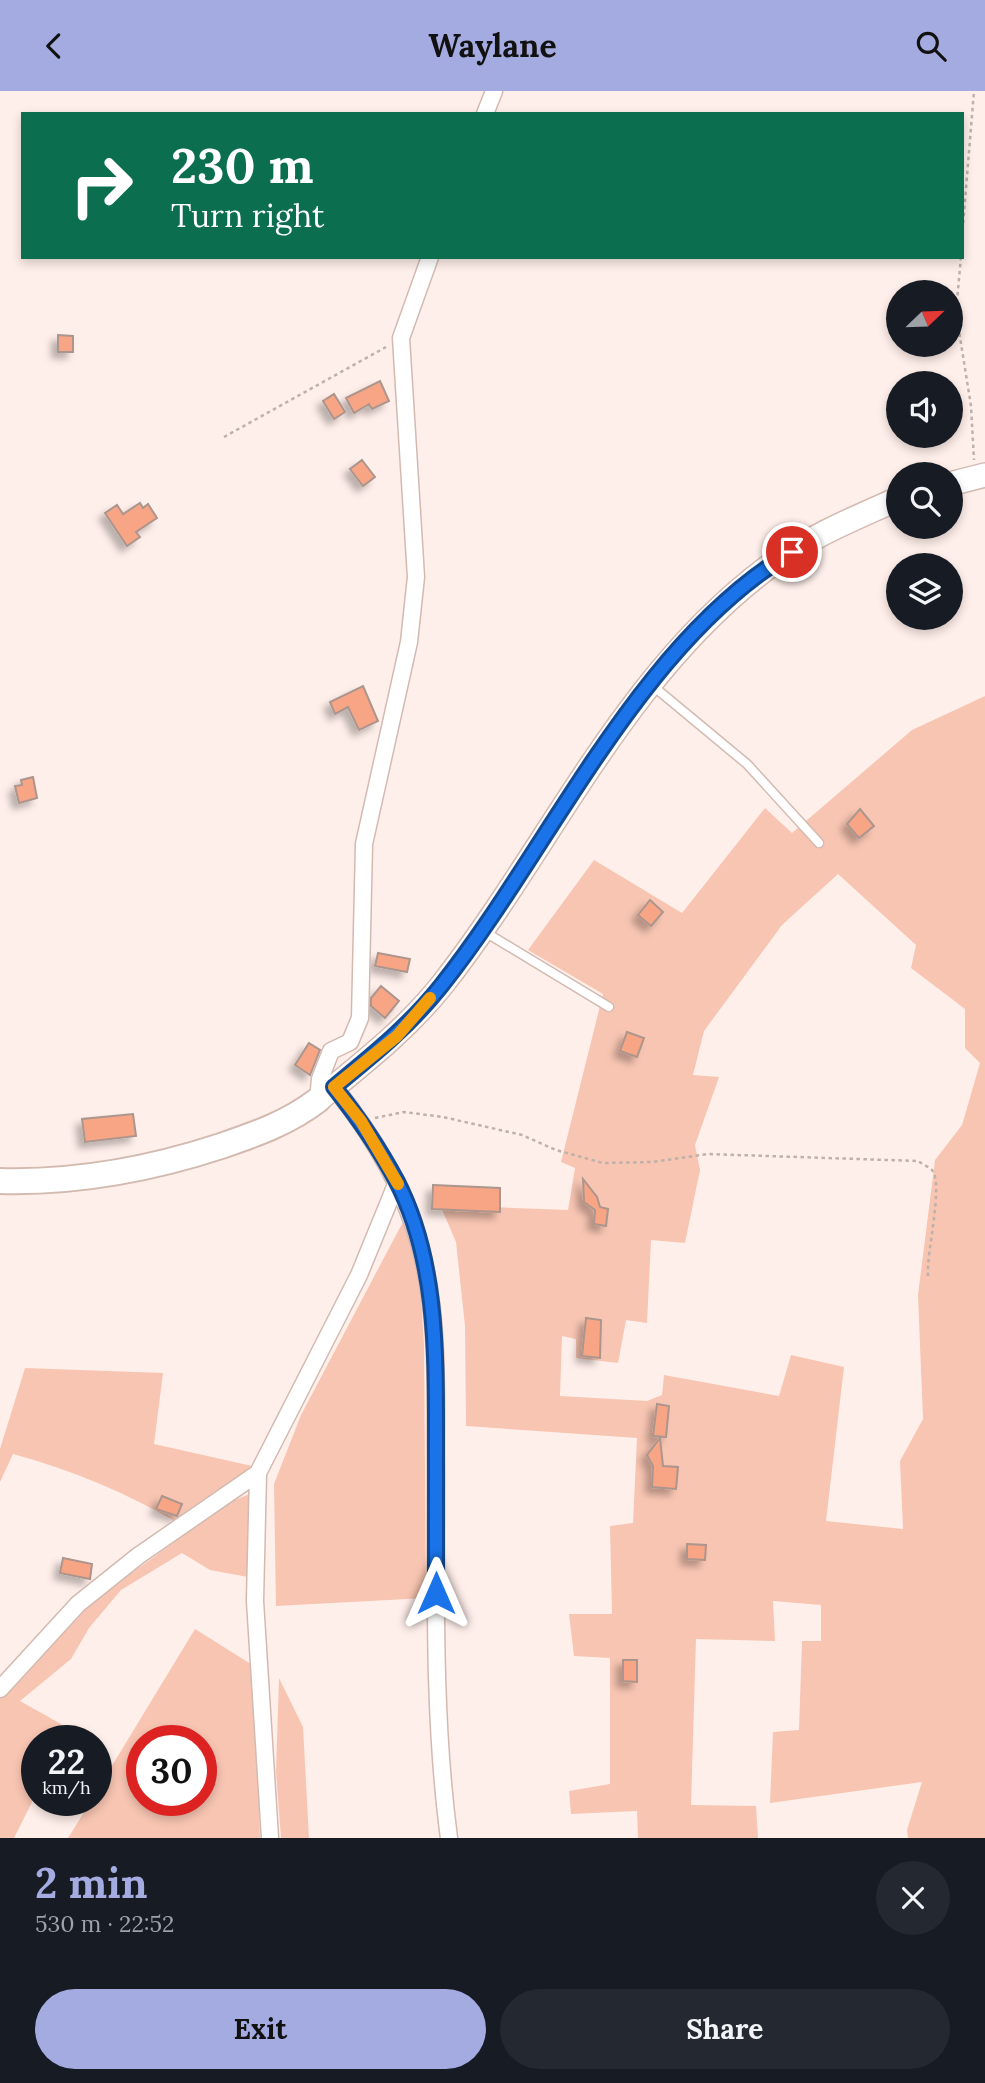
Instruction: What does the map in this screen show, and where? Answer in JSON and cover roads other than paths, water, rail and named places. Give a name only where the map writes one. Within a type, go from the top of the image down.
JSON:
[{"type":"main road","points":[[963,481],[980,476]]},
{"type":"main road","points":[[0,1181],[34,1182],[107,1176],[159,1166],[267,1131],[301,1113],[326,1094],[397,1036],[440,987],[482,931],[571,795],[650,684],[720,607],[772,564],[833,528],[886,504]]},
{"type":"street","points":[[486,112],[494,91]]},
{"type":"street","points":[[429,259],[401,338],[416,577],[409,642],[364,844],[360,1018],[350,1042],[331,1051],[320,1079],[326,1094],[361,1121],[397,1182],[421,1249],[431,1305],[435,1356],[436,1593],[444,1801],[449,1838]]},
{"type":"street","points":[[270,1838],[255,1601],[258,1473],[359,1275],[397,1182]]},
{"type":"street","points":[[0,1689],[78,1604],[138,1556],[258,1473]]},
{"type":"lane","points":[[650,684],[747,764],[819,843]]},
{"type":"lane","points":[[482,931],[609,1007]]}]
